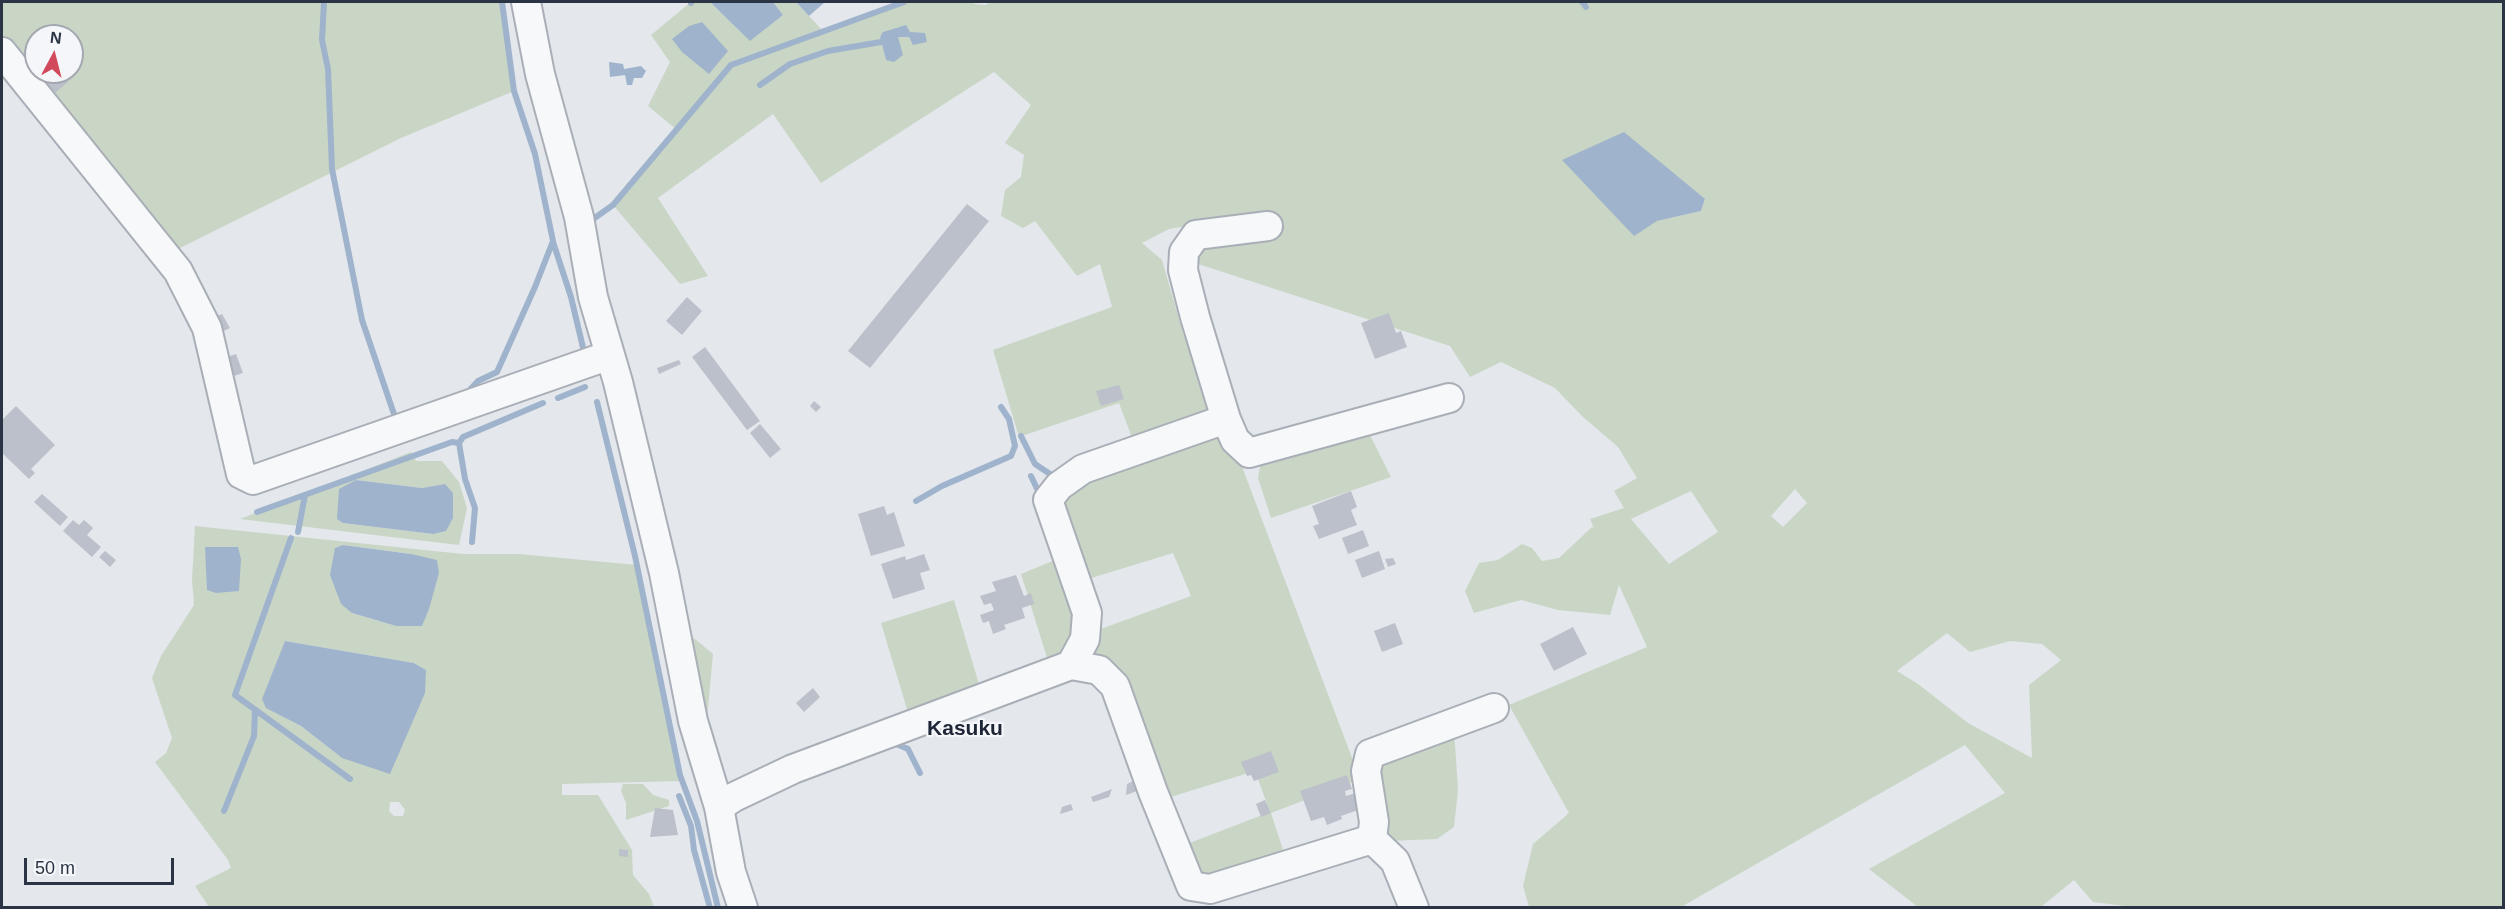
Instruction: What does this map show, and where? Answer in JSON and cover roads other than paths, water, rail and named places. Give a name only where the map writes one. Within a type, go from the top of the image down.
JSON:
[{"type":"street","points":[[526,2],[540,74],[579,217],[593,297],[610,355],[664,573],[693,722],[719,807],[731,872],[743,908]]},
{"type":"street","points":[[2,52],[178,271],[207,328],[241,474],[253,480],[610,355]]},
{"type":"street","points":[[1268,226],[1196,235],[1184,252],[1184,270],[1195,317],[1226,419],[1235,440],[1249,453],[1449,398]]},
{"type":"street","points":[[1071,665],[1085,639],[1087,613],[1048,500],[1059,486],[1083,469],[1226,419]]},
{"type":"street","points":[[719,807],[734,797],[793,769],[1071,665],[1099,670],[1114,686],[1191,886],[1210,889],[1372,839]]},
{"type":"street","points":[[1372,839],[1374,822],[1366,771],[1370,754],[1494,708]]},
{"type":"street","points":[[1372,839],[1395,861],[1414,908]]},
{"type":"water","points":[[710,2],[773,2],[783,15],[750,41]]},
{"type":"water","points":[[796,2],[825,2],[809,16]]},
{"type":"water","points":[[702,22],[728,51],[709,74],[682,52],[672,39],[689,26]]},
{"type":"water","points":[[906,25],[910,32],[925,33],[927,42],[913,45],[909,37],[898,37],[903,55],[894,62],[886,60],[880,37],[883,32]]},
{"type":"water","points":[[609,62],[623,64],[624,69],[641,66],[646,71],[642,78],[634,78],[632,85],[627,85],[625,75],[610,77]]},
{"type":"water","points":[[1624,132],[1705,199],[1701,211],[1657,221],[1634,236],[1562,160]]},
{"type":"water","points":[[356,480],[422,488],[445,484],[453,493],[453,518],[446,531],[433,534],[343,523],[337,519],[339,489]]},
{"type":"water","points":[[343,545],[411,554],[437,560],[439,573],[422,626],[396,626],[352,613],[341,604],[330,575],[335,548]]},
{"type":"water","points":[[205,547],[238,547],[241,559],[239,591],[216,593],[207,590]]},
{"type":"water","points":[[285,641],[414,663],[426,670],[425,693],[390,774],[342,758],[301,726],[266,708],[262,699]]},
{"type":"waterway","points":[[324,2],[322,40],[328,69],[332,169],[362,320],[395,417]]},
{"type":"waterway","points":[[466,394],[478,381],[497,372],[553,241],[535,154],[514,91],[502,2]]},
{"type":"waterway","points":[[589,222],[613,205],[731,65],[904,2]]},
{"type":"waterway","points":[[1582,2],[1586,7]]},
{"type":"waterway","points":[[760,85],[790,64],[828,51],[881,42]]},
{"type":"waterway","points":[[553,242],[571,297],[585,356]]},
{"type":"waterway","points":[[558,398],[585,387]]},
{"type":"waterway","points":[[597,402],[635,556],[680,775],[697,821],[718,908]]},
{"type":"waterway","points":[[472,542],[475,508],[465,479],[459,443],[463,437],[543,403]]},
{"type":"waterway","points":[[916,501],[942,486],[1011,456],[1015,446],[1009,419],[1001,407]]},
{"type":"waterway","points":[[1021,436],[1035,464],[1053,476],[1057,475]]},
{"type":"waterway","points":[[257,512],[452,442],[459,443]]},
{"type":"waterway","points":[[1031,476],[1040,495]]},
{"type":"waterway","points":[[298,532],[305,495]]},
{"type":"waterway","points":[[291,538],[235,695],[350,779]]},
{"type":"waterway","points":[[224,811],[254,736],[255,710]]},
{"type":"waterway","points":[[894,743],[908,749],[920,773]]},
{"type":"waterway","points":[[679,796],[691,826],[694,850],[710,908]]},
{"type":"district","name":"Kasuku","points":[[965,729]]}]
